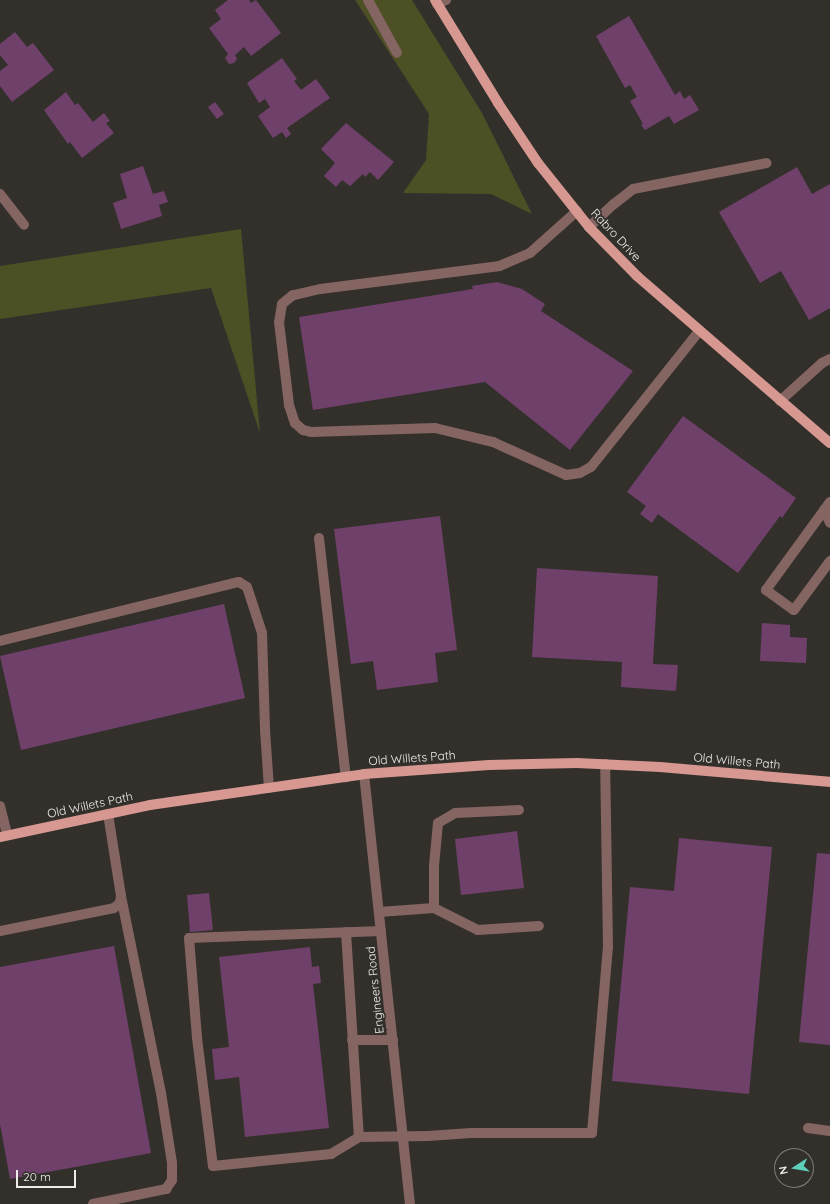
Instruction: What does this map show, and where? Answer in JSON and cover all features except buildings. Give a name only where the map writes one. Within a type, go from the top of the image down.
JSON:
[{"type":"main road","name":"Rabro Drive","points":[[439,1],[498,103],[538,164],[589,227],[637,276],[698,331],[830,443]]},
{"type":"main road","name":"Old Willets Path","points":[[4,836],[150,805],[364,774],[489,765],[577,763],[605,764],[660,767],[830,782]]},
{"type":"street","points":[[368,0],[397,53]]},
{"type":"street","points":[[589,227],[633,189],[767,163]]},
{"type":"street","points":[[0,194],[24,225]]},
{"type":"street","points":[[576,211],[530,253],[500,266],[320,289],[293,295],[282,304],[279,322],[289,405],[295,423],[303,430],[311,432],[435,428],[493,442],[566,474],[580,472],[591,467],[698,331]]},
{"type":"street","points":[[780,401],[822,363],[830,359]]},
{"type":"street","points":[[827,506],[830,523]]},
{"type":"street","points":[[827,506],[766,590],[794,610],[830,561]]},
{"type":"street","points":[[319,538],[346,777]]},
{"type":"street","points":[[0,640],[239,582],[247,587],[262,633],[264,730],[269,788]]},
{"type":"street","points":[[381,931],[189,938],[197,1038],[213,1166],[331,1154],[360,1137],[471,1133],[592,1133],[608,947],[605,764]]},
{"type":"street","name":"Engineers Road","points":[[364,774],[410,1204]]},
{"type":"street","points":[[0,806],[4,836]]},
{"type":"street","points":[[434,908],[434,866],[438,823],[455,813],[519,810]]},
{"type":"street","points":[[93,1204],[166,1189],[172,1180],[172,1164],[161,1093],[121,896],[108,814]]},
{"type":"street","points":[[0,932],[114,908],[120,903],[121,896]]},
{"type":"street","points":[[379,912],[434,908],[478,930],[539,926]]},
{"type":"street","points":[[346,932],[352,1040],[360,1137]]},
{"type":"street","points":[[352,1040],[393,1040]]},
{"type":"street","points":[[808,1128],[830,1130]]},
{"type":"green space","points":[[355,0],[412,0],[482,113],[532,214],[491,194],[403,193],[426,160],[429,114]]},
{"type":"green space","points":[[241,229],[260,433],[211,288],[0,319],[0,266]]}]
